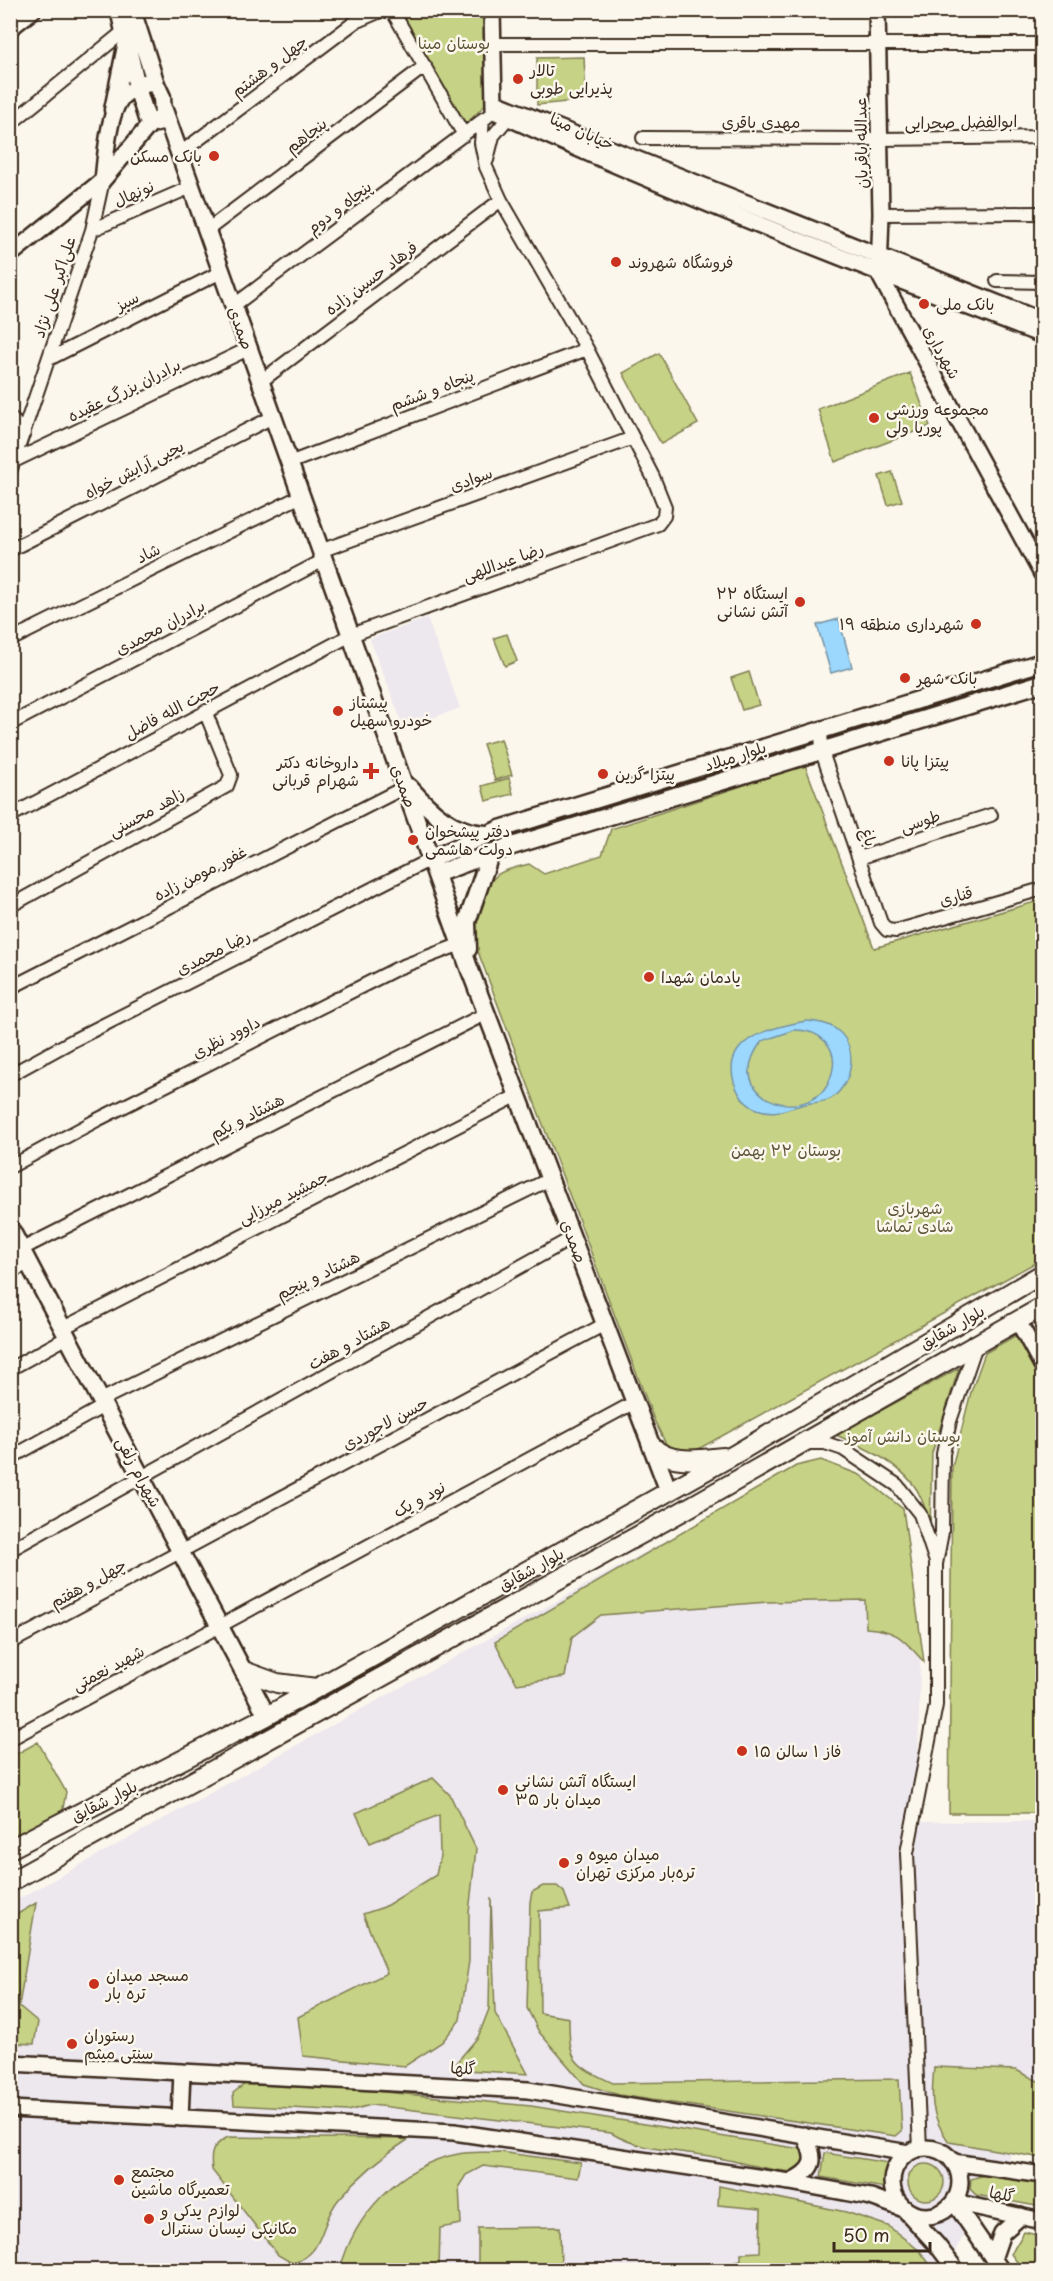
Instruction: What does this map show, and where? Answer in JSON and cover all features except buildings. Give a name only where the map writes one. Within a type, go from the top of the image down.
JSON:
[{"type":"main road","points":[[119,10],[130,25],[156,84],[144,83],[138,91]]},
{"type":"main road","points":[[130,25],[138,91],[144,114],[177,148]]},
{"type":"main road","points":[[113,110],[130,25]]},
{"type":"main road","name":"صمدی","points":[[156,84],[190,187],[468,965],[669,1492]]},
{"type":"main road","points":[[152,122],[161,120],[164,110]]},
{"type":"main road","name":"بلوار میلاد","points":[[433,867],[487,834],[1042,662]]},
{"type":"main road","name":"بلوار میلاد","points":[[433,867],[490,855],[1042,683]]},
{"type":"main road","points":[[691,771],[696,789]]},
{"type":"main road","points":[[404,783],[430,811],[467,833],[487,834]]},
{"type":"main road","points":[[468,965],[467,922],[490,855]]},
{"type":"main road","name":"شهرام زلفی","points":[[10,1228],[267,1716]]},
{"type":"main road","name":"بلوار شقایق","points":[[10,1850],[267,1716],[669,1492],[1042,1274]]},
{"type":"main road","name":"بلوار شقایق","points":[[10,1882],[277,1737],[681,1512],[1042,1307]]},
{"type":"main road","points":[[652,1446],[659,1454],[668,1457],[703,1459],[732,1456]]},
{"type":"main road","points":[[669,1492],[681,1512]]},
{"type":"main road","points":[[244,1671],[277,1683],[316,1689]]},
{"type":"main road","points":[[267,1716],[277,1737]]},
{"type":"street","points":[[10,28],[33,10]]},
{"type":"street","points":[[486,167],[495,114],[492,10]]},
{"type":"street","name":"عبدالله باقریان","points":[[877,10],[881,214],[879,274]]},
{"type":"street","points":[[388,11],[425,66],[465,135]]},
{"type":"street","name":"چهل و هشتم","points":[[177,148],[354,22],[388,11]]},
{"type":"street","points":[[10,124],[130,25]]},
{"type":"street","points":[[492,44],[1042,44]]},
{"type":"street","name":"پنجاهم","points":[[206,231],[425,66]]},
{"type":"street","points":[[113,110],[124,92],[138,91]]},
{"type":"street","name":"خیابان مینا","points":[[1042,321],[498,104],[495,114],[589,155],[879,274],[1042,335]]},
{"type":"street","name":"علی‌اکبر علی نژاد","points":[[12,467],[92,230],[103,180],[113,110]]},
{"type":"street","points":[[495,114],[481,143],[486,167],[501,200],[587,349],[633,438]]},
{"type":"street","name":"پنجاه و دوم","points":[[233,306],[495,114]]},
{"type":"street","name":"علی‌اکبر علی نژاد","points":[[103,180],[152,122]]},
{"type":"street","name":"ابوالفضل صحرایی","points":[[879,139],[1042,137]]},
{"type":"street","name":"مهدی باقری","points":[[643,138],[879,139]]},
{"type":"street","points":[[10,255],[103,180]]},
{"type":"street","name":"نونهال","points":[[92,230],[190,187]]},
{"type":"street","name":"فرهاد حسین زاده","points":[[260,382],[501,200]]},
{"type":"street","points":[[881,214],[1042,213]]},
{"type":"street","name":"سبز","points":[[49,359],[221,272]]},
{"type":"street","name":"شهرداری","points":[[879,274],[1042,574]]},
{"type":"street","points":[[997,281],[1042,282]]},
{"type":"street","name":"برادران بزرگ عقیده","points":[[12,467],[248,349]]},
{"type":"street","name":"پنجاه و ششم","points":[[289,463],[587,349]]},
{"type":"street","points":[[10,417],[24,433]]},
{"type":"street","name":"یحیی آرایش خواه","points":[[10,550],[273,417]]},
{"type":"street","name":"رضا عبداللهی","points":[[351,635],[658,524],[664,516],[665,507],[633,438]]},
{"type":"street","name":"سوادی","points":[[322,555],[633,438]]},
{"type":"street","name":"شاد","points":[[10,640],[301,496]]},
{"type":"street","name":"برادران محمدی","points":[[10,724],[322,555]]},
{"type":"street","name":"حجت الله فاضل","points":[[10,816],[351,635]]},
{"type":"street","name":"زاهد محسنی","points":[[10,906],[227,786],[231,775],[205,711]]},
{"type":"street","name":"باغ","points":[[820,729],[822,752],[881,923],[887,930]]},
{"type":"street","name":"غفور مومن زاده","points":[[10,988],[404,783]]},
{"type":"street","name":"طوسی","points":[[858,858],[991,815]]},
{"type":"street","name":"رضا محمدی","points":[[10,1075],[433,867]]},
{"type":"street","name":"قناری","points":[[887,930],[896,931],[1035,891]]},
{"type":"street","name":"داوود نظری","points":[[10,1167],[97,1120],[398,968],[461,944]]},
{"type":"street","name":"هشتاد و یکم","points":[[10,1272],[25,1256],[487,1013]]},
{"type":"street","name":"جمشید میرزایی","points":[[10,1369],[66,1333],[518,1095]]},
{"type":"street","name":"هشتاد و پنجم","points":[[10,1458],[103,1403],[550,1179]]},
{"type":"street","name":"هشتاد و هفت","points":[[10,1550],[572,1238]]},
{"type":"street","points":[[1018,1321],[1042,1365]]},
{"type":"street","name":"حسن لاجوردی","points":[[180,1551],[605,1324]]},
{"type":"street","points":[[914,2151],[907,1853],[936,1705],[936,1564],[942,1532],[943,1454],[950,1421],[976,1345]]},
{"type":"street","name":"نود و یک","points":[[221,1627],[635,1402]]},
{"type":"street","points":[[802,1443],[825,1443],[843,1449],[897,1485],[920,1514],[936,1564]]},
{"type":"street","name":"چهل و هفتم","points":[[10,1643],[180,1551]]},
{"type":"street","name":"شهید نعمتی","points":[[10,1739],[221,1627]]},
{"type":"street","name":"گلها","points":[[10,2063],[528,2090],[914,2151]]},
{"type":"street","points":[[180,2118],[182,2072]]},
{"type":"street","points":[[10,2109],[454,2132],[790,2182],[870,2197],[904,2209],[914,2215],[936,2215],[954,2202],[960,2182],[953,2162],[938,2151],[914,2151],[894,2169],[891,2179],[892,2190],[904,2209],[937,2245],[956,2271]]},
{"type":"street","points":[[790,2182],[808,2171],[811,2165],[813,2150],[804,2135]]},
{"type":"street","name":"گلها","points":[[953,2162],[1042,2175]]},
{"type":"street","points":[[954,2202],[997,2265]]},
{"type":"street","name":"گلها","points":[[954,2202],[1042,2221]]},
{"type":"street","points":[[997,2265],[1002,2233],[1021,2216]]},
{"type":"shaded area","points":[[427,618],[460,708],[404,728],[370,639]]},
{"type":"shaded area","name":"میدان میوه و تره‌بار مرکزی تهران","points":[[887,1497],[920,1659],[917,1822],[1042,1821],[1042,2154],[1012,2152],[944,2270],[11,2270],[10,1904],[723,1509]]},
{"type":"green space","name":"بوستان مینا","points":[[399,11],[485,11],[486,104],[465,125]]},
{"type":"green space","points":[[584,57],[586,100],[537,105],[537,58]]},
{"type":"green space","points":[[659,353],[698,424],[661,444],[623,373]]},
{"type":"green space","name":"مجموعه ورزشی پوریا ولی","points":[[910,373],[930,426],[835,462],[818,409]]},
{"type":"green space","points":[[892,472],[902,501],[888,505],[879,476]]},
{"type":"green space","points":[[507,634],[517,661],[505,666],[494,638]]},
{"type":"green space","points":[[749,672],[759,705],[742,710],[731,678]]},
{"type":"green space","points":[[501,739],[512,775],[495,780],[483,744]]},
{"type":"green space","name":"بوستان ۲۲ بهمن","points":[[805,765],[874,948],[1042,900],[1042,1259],[693,1452],[668,1448],[654,1420],[474,941],[474,923],[485,889],[497,875],[504,871],[529,864],[544,874],[602,855],[611,829]]},
{"type":"green space","points":[[509,778],[513,794],[486,801],[482,786]]},
{"type":"green space","name":"بوستان دانش آموز","points":[[1018,1334],[1042,1383],[1042,1813],[949,1813],[952,1467],[971,1392],[985,1353]]},
{"type":"green space","name":"بوستان دانش آموز","points":[[959,1368],[932,1453],[930,1528],[922,1500],[914,1485],[905,1476],[884,1459],[836,1435]]},
{"type":"green space","points":[[821,1460],[860,1475],[903,1509],[924,1662],[899,1637],[886,1631],[866,1628],[865,1600],[768,1602],[601,1615],[572,1637],[565,1677],[517,1684],[495,1642],[796,1466]]},
{"type":"green space","points":[[38,1742],[66,1792],[62,1814],[11,1841],[11,1757]]},
{"type":"green space","points":[[433,1778],[450,1795],[476,1849],[469,1913],[469,1961],[460,2020],[442,2042],[405,2066],[303,2056],[298,2017],[387,1973],[363,1914],[384,1907],[436,1875],[440,1856],[439,1815],[370,1843],[356,1813]]},
{"type":"green space","points":[[543,1886],[557,1886],[564,1892],[570,1908],[539,1911],[540,2013],[569,2018],[572,2053],[576,2060],[589,2071],[613,2083],[899,2079],[902,2131],[896,2136],[619,2095],[584,2084],[539,2032],[527,2008],[530,1902],[532,1892]]},
{"type":"green space","points":[[491,1898],[495,2013],[528,2074],[451,2069],[478,2037],[489,2009]]},
{"type":"green space","points":[[36,1903],[19,2006],[38,2022],[34,2044],[11,2043],[11,1918]]},
{"type":"green space","points":[[934,2067],[1016,2070],[1042,2083],[1042,2158],[949,2142],[938,2124],[933,2106]]},
{"type":"green space","points":[[245,2084],[363,2090],[531,2106],[801,2149],[807,2157],[796,2172],[648,2147],[611,2133],[371,2105],[348,2111],[234,2105],[233,2093]]},
{"type":"green space","points":[[228,2137],[409,2139],[381,2159],[347,2190],[328,2217],[317,2245],[303,2259],[292,2263],[278,2255],[212,2170],[213,2150]]},
{"type":"green space","points":[[500,2152],[581,2163],[578,2178],[483,2166],[466,2175],[459,2186],[461,2224],[440,2228],[439,2270],[340,2270],[356,2230],[382,2196],[399,2181],[437,2160],[463,2153]]},
{"type":"green space","points":[[825,2153],[889,2163],[885,2188],[821,2177]]},
{"type":"green space","points":[[926,2164],[939,2169],[944,2182],[939,2195],[926,2200],[913,2195],[908,2182],[913,2169]]},
{"type":"green space","points":[[984,2175],[1042,2184],[1042,2207],[976,2195],[970,2189],[971,2179]]},
{"type":"green space","points":[[719,2186],[846,2212],[888,2226],[920,2251],[934,2270],[735,2270],[735,2261],[741,2260],[741,2253],[760,2252],[761,2209],[718,2205]]},
{"type":"green space","points":[[560,2227],[561,2269],[478,2270],[478,2228]]},
{"type":"green space","points":[[1024,2232],[1042,2236],[1042,2270],[1023,2270],[1011,2254]]},
{"type":"water","points":[[839,619],[852,667],[831,673],[817,625]]},
{"type":"water","points":[[807,1021],[822,1023],[834,1028],[844,1037],[851,1055],[851,1065],[845,1083],[832,1098],[825,1101],[774,1112],[763,1111],[749,1105],[734,1082],[732,1067],[735,1054],[743,1045],[766,1031]],"holes":[[[795,1030],[820,1037],[826,1042],[833,1055],[831,1076],[827,1087],[813,1099],[803,1102],[794,1104],[775,1102],[759,1092],[753,1084],[750,1073],[751,1061],[762,1041]]]},
{"type":"place","name":"تالار پذیرایی طوبی","points":[[518,79]]},
{"type":"place","name":"بانک مسکن","points":[[214,156]]},
{"type":"place","name":"فروشگاه شهروند","points":[[616,262]]},
{"type":"place","name":"بانک ملی","points":[[924,304]]},
{"type":"place","name":"مجموعه ورزشی پوریا ولی","points":[[874,418]]},
{"type":"place","name":"ایستگاه ۲۲ آتش نشانی","points":[[800,602]]},
{"type":"place","name":"شهرداری منطقه ۱۹","points":[[976,624]]},
{"type":"place","name":"بانک شهر","points":[[905,678]]},
{"type":"place","name":"پیشتاز خودرو سهیل","points":[[338,711]]},
{"type":"place","name":"پیتزا پانا","points":[[889,761]]},
{"type":"place","name":"داروخانه دکتر شهرام قربانی","points":[[371,771]]},
{"type":"place","name":"پیتزا گرین","points":[[603,774]]},
{"type":"place","name":"دفتر پیشخوان دولت هاشمی","points":[[413,840]]},
{"type":"place","name":"یادمان شهدا","points":[[649,977]]},
{"type":"place","name":"فاز ۱ سالن ۱۵","points":[[742,1751]]},
{"type":"place","name":"ایستگاه آتش نشانی ۳۵ میدان بار","points":[[503,1790]]},
{"type":"place","name":"میدان میوه و تره‌بار مرکزی تهران","points":[[564,1863]]},
{"type":"place","name":"مسجد میدان تره بار","points":[[94,1984]]},
{"type":"place","name":"رستوران سنتی میثم","points":[[72,2044]]},
{"type":"place","name":"مجتمع تعمیرگاه ماشین","points":[[119,2180]]},
{"type":"place","name":"لوازم یدکی و مکانیکی نیسان سنترال","points":[[149,2219]]},
{"type":"park label","name":"شهربازی شادی تماشا","points":[[915,1217]]}]
